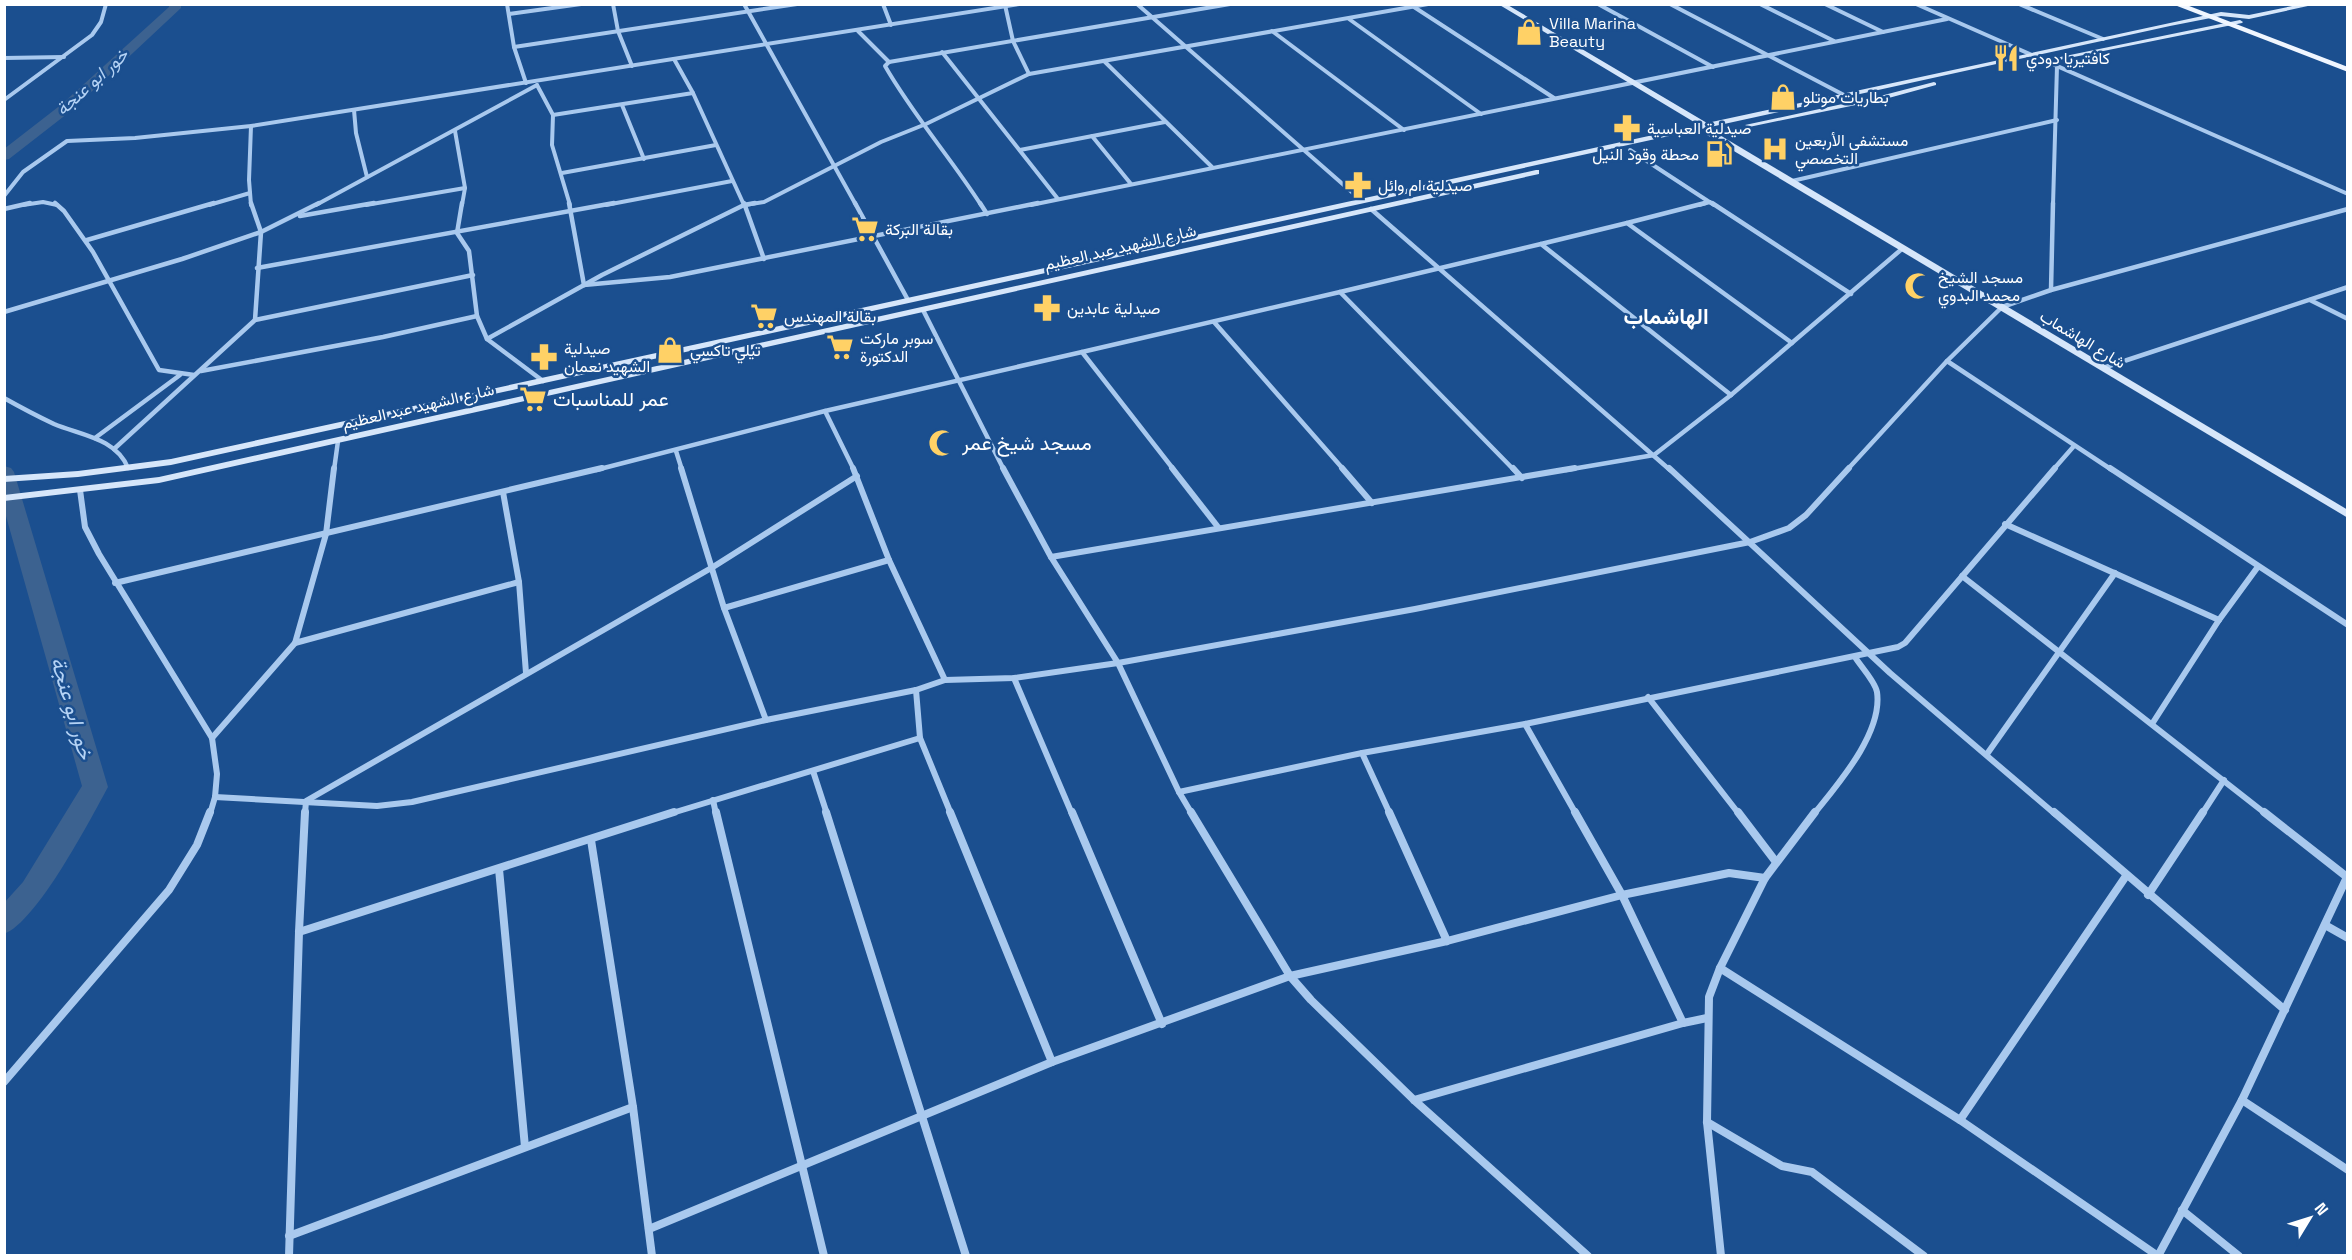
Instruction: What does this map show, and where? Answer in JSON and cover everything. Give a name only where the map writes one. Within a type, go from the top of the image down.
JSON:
[{"type":"main road","name":"شارع الهاشماب","points":[[1501,4],[2348,515]]},
{"type":"main road","points":[[2175,4],[2348,70]]},
{"type":"main road","points":[[2197,4],[2222,14],[2246,19],[2348,61]]},
{"type":"main road","name":"شارع الشهيد عبد العظيم","points":[[4,479],[78,474],[171,462],[1505,170],[1885,97],[1950,80],[2314,4]]},
{"type":"main road","name":"شارع الشهيد عبد العظيم","points":[[4,498],[159,480],[338,441],[1149,257],[1514,177],[1844,95],[2222,14]]},
{"type":"main road","points":[[1873,89],[1885,97]]},
{"type":"main road","points":[[1505,170],[1514,177]]},
{"type":"main road","points":[[1143,249],[1149,257]]},
{"type":"main road","points":[[688,349],[691,361]]},
{"type":"street","points":[[4,100],[64,57],[97,29],[106,4]]},
{"type":"street","points":[[507,4],[514,47],[525,83]]},
{"type":"street","points":[[509,14],[581,4]]},
{"type":"street","points":[[613,4],[618,31],[632,66]]},
{"type":"street","points":[[744,4],[793,97],[835,165],[908,300]]},
{"type":"street","points":[[514,47],[796,4]]},
{"type":"street","points":[[882,4],[891,25]]},
{"type":"street","points":[[4,196],[23,172],[67,141],[135,138],[251,126],[1019,4]]},
{"type":"street","points":[[1137,4],[1362,201]]},
{"type":"street","points":[[987,214],[926,124],[901,94],[885,66],[889,62],[1230,4]]},
{"type":"street","points":[[488,339],[584,285],[744,206],[764,202],[881,142],[926,124],[1029,74],[1428,4]]},
{"type":"street","points":[[1598,4],[1713,67]]},
{"type":"street","points":[[1670,4],[1844,95]]},
{"type":"street","points":[[1760,4],[1836,42]]},
{"type":"street","points":[[1825,4],[1883,32]]},
{"type":"street","points":[[1916,4],[2348,194]]},
{"type":"street","points":[[2019,4],[2103,39]]},
{"type":"street","points":[[1006,6],[1013,41],[1029,74]]},
{"type":"street","points":[[1413,7],[1554,98]]},
{"type":"street","points":[[1349,19],[1481,114]]},
{"type":"street","points":[[584,285],[661,279],[765,259],[1947,19]]},
{"type":"street","points":[[858,31],[889,62]]},
{"type":"street","points":[[1272,31],[1404,130]]},
{"type":"street","points":[[942,52],[1058,199]]},
{"type":"street","points":[[4,58],[64,57]]},
{"type":"street","points":[[675,59],[693,93],[732,181],[740,193],[765,259]]},
{"type":"street","points":[[1104,61],[1212,167]]},
{"type":"street","points":[[2051,290],[2057,66]]},
{"type":"street","points":[[525,83],[537,85]]},
{"type":"street","points":[[537,85],[553,115],[552,145],[571,210],[584,285]]},
{"type":"street","points":[[4,312],[261,232],[455,131],[472,118],[537,85]]},
{"type":"street","points":[[553,115],[693,93]]},
{"type":"street","points":[[622,105],[644,159]]},
{"type":"street","points":[[354,110],[356,133],[367,177]]},
{"type":"street","points":[[1792,181],[2057,120]]},
{"type":"street","points":[[1020,150],[1165,123]]},
{"type":"street","points":[[251,126],[250,193],[256,223],[261,232],[255,320]]},
{"type":"street","points":[[455,131],[465,188],[457,233],[469,251],[477,316],[488,339],[543,381]]},
{"type":"street","points":[[1092,136],[1131,184]]},
{"type":"street","points":[[562,173],[716,145]]},
{"type":"street","points":[[1630,150],[1851,294]]},
{"type":"street","points":[[257,268],[732,181]]},
{"type":"street","points":[[293,217],[465,188]]},
{"type":"street","points":[[87,240],[250,193]]},
{"type":"street","points":[[4,209],[47,202],[55,203],[87,240],[159,370],[180,375],[194,375]]},
{"type":"street","points":[[115,583],[676,451],[825,411],[1214,322],[1710,202]]},
{"type":"street","points":[[1371,209],[1654,454],[1869,654],[2285,1010]]},
{"type":"street","points":[[215,797],[377,806],[412,802],[766,720],[916,690],[945,680],[1014,678],[1119,663],[1415,609],[1750,542],[1789,528],[1806,515],[1947,361],[2002,307],[2051,290],[2348,209]]},
{"type":"street","points":[[1627,223],[1792,342]]},
{"type":"street","points":[[1540,244],[1731,395]]},
{"type":"street","points":[[1051,557],[1218,526],[1371,503],[1654,454],[1731,395],[1903,248]]},
{"type":"street","points":[[114,449],[255,320],[473,275]]},
{"type":"street","points":[[2103,368],[2348,287]]},
{"type":"street","points":[[1340,292],[1522,478]]},
{"type":"street","points":[[2310,300],[2348,319]]},
{"type":"street","points":[[923,310],[1011,484],[1051,557],[1119,663],[1179,792],[1290,976],[1311,1000],[1414,1100],[1588,1256]]},
{"type":"street","points":[[199,371],[383,337],[477,316]]},
{"type":"street","points":[[1214,322],[1371,503]]},
{"type":"street","points":[[1082,352],[1218,526]]},
{"type":"street","points":[[1947,361],[2348,626]]},
{"type":"street","points":[[95,438],[180,375]]},
{"type":"street","points":[[4,398],[56,424],[95,438],[114,449],[127,461],[128,468]]},
{"type":"street","points":[[825,411],[857,477],[889,560],[945,680]]},
{"type":"street","points":[[212,738],[295,643],[326,534],[338,441]]},
{"type":"street","points":[[1179,792],[1362,753],[1525,724],[1855,657],[1905,643],[2074,446]]},
{"type":"street","points":[[676,451],[724,608],[766,720]]},
{"type":"street","points":[[306,801],[713,567],[857,477]]},
{"type":"street","points":[[4,1082],[145,921],[177,879],[202,833],[215,797],[218,763],[212,738],[115,583],[85,527],[80,490]]},
{"type":"street","points":[[503,492],[519,582],[526,673]]},
{"type":"street","points":[[2005,524],[2219,620]]},
{"type":"street","points":[[724,608],[889,560]]},
{"type":"street","points":[[2152,724],[2219,620],[2257,568]]},
{"type":"street","points":[[1988,754],[2115,573]]},
{"type":"street","points":[[1720,968],[1960,1120],[2158,1256],[2242,1100],[2347,876],[1962,576]]},
{"type":"street","points":[[295,643],[519,582]]},
{"type":"street","points":[[1721,1256],[1707,1122],[1709,997],[1720,968],[1765,878],[1860,756],[1872,724],[1877,704],[1877,690],[1855,657]]},
{"type":"street","points":[[1014,678],[1162,1024]]},
{"type":"street","points":[[916,690],[920,738],[1052,1062]]},
{"type":"street","points":[[1648,698],[1776,862]]},
{"type":"street","points":[[1525,724],[1622,895],[1683,1023]]},
{"type":"street","points":[[299,932],[713,800],[920,738]]},
{"type":"street","points":[[1362,753],[1447,940]]},
{"type":"street","points":[[813,771],[966,1256]]},
{"type":"street","points":[[2148,895],[2224,780]]},
{"type":"street","points":[[713,800],[824,1256]]},
{"type":"street","points":[[289,1256],[299,932],[306,801]]},
{"type":"street","points":[[591,840],[633,1107],[652,1256]]},
{"type":"street","points":[[499,869],[525,1147]]},
{"type":"street","points":[[649,1229],[800,1164],[1052,1062],[1290,976],[1447,940],[1622,895],[1729,873],[1765,878]]},
{"type":"street","points":[[1960,1120],[2126,876]]},
{"type":"street","points":[[2325,925],[2348,938]]},
{"type":"street","points":[[1414,1100],[1707,1018]]},
{"type":"street","points":[[2242,1100],[2348,1170]]},
{"type":"street","points":[[290,1236],[633,1107]]},
{"type":"street","points":[[1707,1122],[1782,1166],[1812,1172],[1924,1256]]},
{"type":"street","points":[[2182,1210],[2239,1256]]},
{"type":"waterway","name":"خور ابو عنجة","points":[[4,156],[67,107],[175,8],[175,4]]},
{"type":"waterway","name":"خور ابو عنجة","points":[[4,472],[95,787],[33,890],[4,922]]},
{"type":"place","name":"Villa Marina Beauty","points":[[1529,32]]},
{"type":"place","name":"كافتيريا دودي","points":[[2006,58]]},
{"type":"place","name":"بطاريات موتلو","points":[[1783,97]]},
{"type":"place","name":"صيدلية العباسية","points":[[1627,128]]},
{"type":"place","name":"مستشفى الأربعين التخصصي","points":[[1775,149]]},
{"type":"place","name":"محطة وقود النيل","points":[[1719,154]]},
{"type":"place","name":"صيدلية ام وائل","points":[[1358,185]]},
{"type":"place","name":"بقالة البركة","points":[[865,229]]},
{"type":"place","name":"مسجد الشيخ محمد البدوي","points":[[1918,286]]},
{"type":"place","name":"صيدلية عابدين","points":[[1047,308]]},
{"type":"place","name":"بقالة المهندس","points":[[764,316]]},
{"type":"place","name":"سوبر ماركت الدكتورة","points":[[840,347]]},
{"type":"place","name":"تيلي تاكسي","points":[[670,350]]},
{"type":"place","name":"صيدلية الشهيد نعمان","points":[[544,357]]},
{"type":"place","name":"عمر للمناسبات","points":[[533,399]]},
{"type":"place","name":"مسجد شيخ عمر","points":[[942,443]]},
{"type":"district","name":"الهاشماب","points":[[1666,316]]}]
